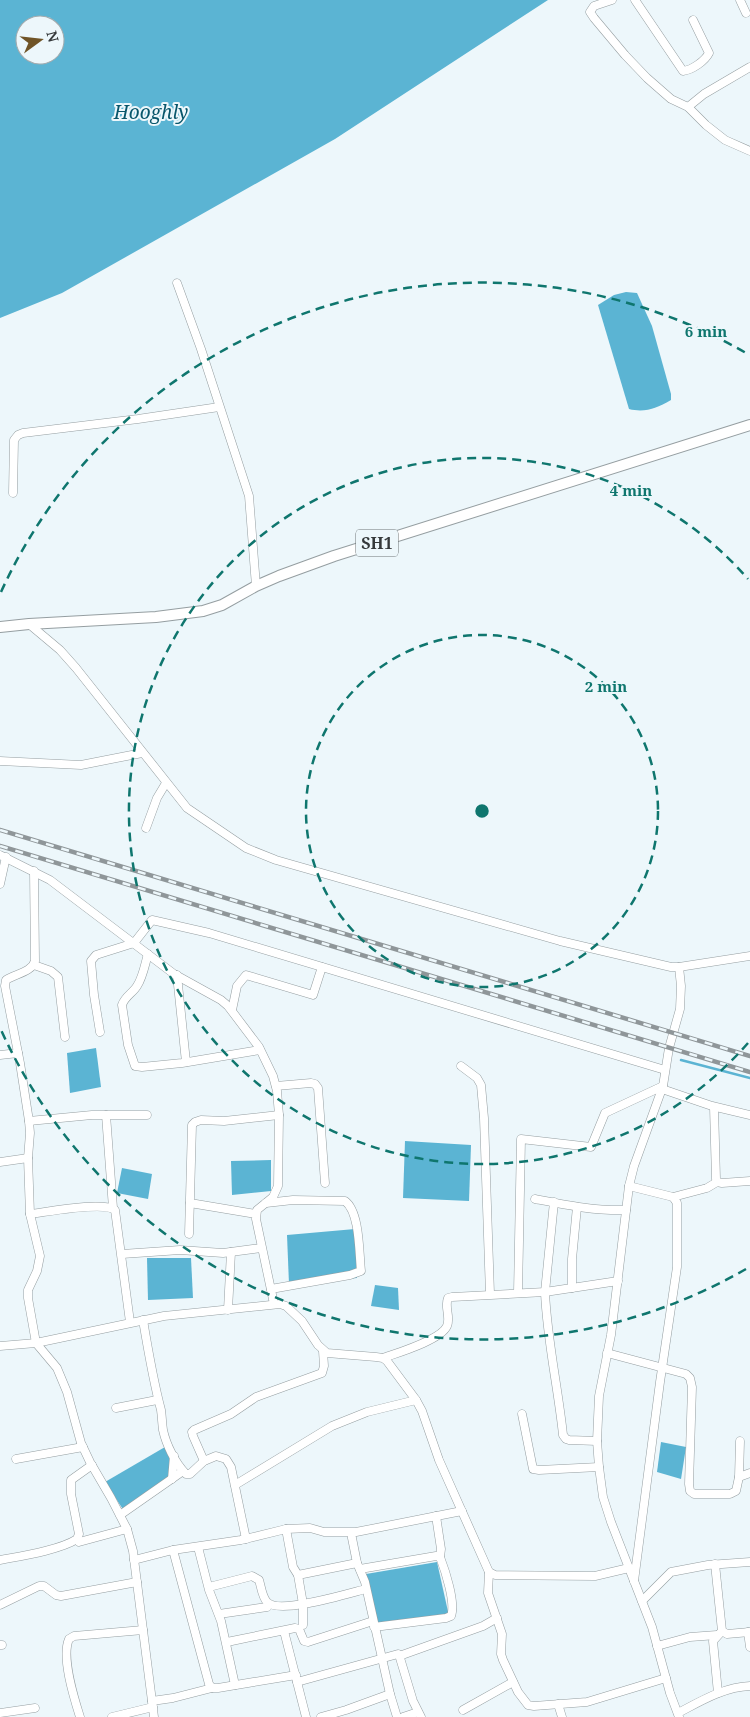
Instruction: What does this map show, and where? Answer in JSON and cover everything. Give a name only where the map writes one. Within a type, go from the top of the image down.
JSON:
[{"type":"main road","name":"SH1","points":[[0,627],[184,614],[222,605],[256,586],[334,556],[750,425]]},
{"type":"street","points":[[612,0],[594,6],[590,12],[647,78],[671,99],[688,107],[725,140],[750,151]]},
{"type":"street","points":[[635,0],[683,71],[691,69],[707,58],[709,53],[693,20]]},
{"type":"street","points":[[740,0],[746,13]]},
{"type":"street","points":[[688,107],[704,94],[750,67]]},
{"type":"street","points":[[177,283],[201,349],[249,496],[256,586]]},
{"type":"street","points":[[13,493],[14,440],[18,435],[219,407]]},
{"type":"street","points":[[29,624],[60,650],[76,668],[116,716],[142,753],[187,808],[246,848],[276,860],[560,941],[670,967],[750,956]]},
{"type":"street","points":[[0,761],[81,765],[142,753]]},
{"type":"street","points":[[146,828],[166,783]]},
{"type":"street","points":[[0,884],[3,856],[50,880],[177,975],[221,1000],[232,1010],[260,1050],[276,1086],[279,1115],[278,1186],[273,1197],[262,1204],[256,1214],[261,1248],[274,1304]]},
{"type":"street","points":[[34,871],[34,966],[6,980],[4,986],[18,1053],[29,1122],[30,1214],[40,1256],[37,1271],[28,1290],[36,1342],[56,1368],[67,1392],[83,1447],[127,1529],[133,1551],[154,1717]]},
{"type":"street","points":[[100,1032],[94,995],[92,957],[134,944],[152,920],[209,933],[666,1070]]},
{"type":"street","points":[[148,954],[139,984],[124,999],[122,1005],[132,1061],[135,1066],[142,1067],[186,1062],[260,1050]]},
{"type":"street","points":[[34,966],[51,970],[58,977],[65,1037]]},
{"type":"street","points":[[232,1010],[238,986],[246,975],[314,995],[322,967]]},
{"type":"street","points":[[679,967],[681,986],[680,1009],[669,1048],[663,1087],[634,1166],[629,1186],[608,1352],[599,1396],[597,1441],[599,1467],[603,1497],[652,1626],[666,1678],[679,1715],[718,1693],[732,1688],[750,1686]]},
{"type":"street","points":[[177,975],[186,1062]]},
{"type":"street","points":[[0,1055],[18,1053]]},
{"type":"street","points":[[461,1066],[477,1078],[481,1085],[484,1118],[490,1294]]},
{"type":"street","points":[[276,1086],[311,1083],[315,1084],[318,1088],[325,1183]]},
{"type":"street","points":[[518,1293],[521,1139],[591,1147],[605,1113],[663,1087],[714,1107],[750,1115]]},
{"type":"street","points":[[714,1107],[715,1175],[717,1182]]},
{"type":"street","points":[[29,1122],[92,1115],[147,1115]]},
{"type":"street","points":[[106,1115],[113,1208],[116,1214],[122,1254],[130,1322]]},
{"type":"street","points":[[189,1234],[192,1125],[201,1120],[224,1121],[279,1115]]},
{"type":"street","points":[[0,1162],[28,1158]]},
{"type":"street","points":[[629,1186],[673,1197],[707,1188],[717,1182],[722,1184],[750,1181]]},
{"type":"street","points":[[634,1581],[677,1267],[677,1203],[673,1197]]},
{"type":"street","points":[[535,1199],[577,1207],[626,1210]]},
{"type":"street","points":[[262,1204],[288,1200],[345,1201],[352,1208],[356,1224],[361,1271],[271,1289]]},
{"type":"street","points":[[554,1202],[546,1292],[550,1346],[564,1435],[569,1440],[597,1441]]},
{"type":"street","points":[[190,1203],[256,1214]]},
{"type":"street","points":[[30,1214],[71,1208],[107,1206],[113,1208]]},
{"type":"street","points":[[572,1288],[572,1259],[577,1207]]},
{"type":"street","points":[[122,1254],[180,1250],[222,1253],[261,1248]]},
{"type":"street","points":[[228,1310],[231,1252]]},
{"type":"street","points":[[323,1351],[383,1358],[415,1347],[445,1329],[448,1320],[446,1306],[448,1298],[546,1292],[618,1281]]},
{"type":"street","points":[[0,1346],[36,1342],[164,1316],[274,1304],[286,1306],[298,1316],[323,1351],[324,1366],[322,1373],[256,1398],[231,1414],[194,1430],[192,1432],[193,1436],[204,1461]]},
{"type":"street","points":[[143,1320],[166,1440],[186,1474],[190,1474],[204,1461],[216,1456],[226,1459],[231,1467],[246,1539]]},
{"type":"street","points":[[608,1352],[686,1374],[691,1382],[688,1461],[690,1490],[694,1494],[730,1494],[736,1491],[739,1477],[740,1441]]},
{"type":"street","points":[[383,1358],[416,1400],[422,1411],[439,1460],[489,1572],[488,1594],[502,1634],[501,1654],[524,1702],[534,1706],[594,1700],[666,1678]]},
{"type":"street","points":[[116,1408],[157,1400]]},
{"type":"street","points":[[235,1485],[332,1426],[368,1412],[416,1400]]},
{"type":"street","points":[[522,1414],[534,1469],[599,1467]]},
{"type":"street","points":[[16,1459],[83,1447]]},
{"type":"street","points":[[172,1479],[174,1456]]},
{"type":"street","points":[[0,1560],[59,1547],[77,1539],[79,1534],[71,1494],[71,1480],[92,1465]]},
{"type":"street","points":[[120,1515],[183,1471]]},
{"type":"street","points":[[739,1477],[750,1473]]},
{"type":"street","points":[[134,1560],[173,1550],[246,1539],[286,1529],[310,1528],[324,1532],[351,1533],[462,1511]]},
{"type":"street","points":[[227,1642],[284,1630],[299,1629],[304,1641],[308,1642],[373,1624],[452,1616],[453,1608],[440,1557],[441,1549],[436,1516]]},
{"type":"street","points":[[79,1542],[127,1529]]},
{"type":"street","points":[[286,1529],[293,1567],[298,1575],[303,1604],[303,1625]]},
{"type":"street","points":[[351,1533],[397,1717]]},
{"type":"street","points":[[198,1547],[227,1642],[235,1685]]},
{"type":"street","points":[[173,1550],[209,1684],[212,1688]]},
{"type":"street","points":[[624,1555],[638,1551]]},
{"type":"street","points":[[298,1575],[440,1557]]},
{"type":"street","points":[[642,1601],[672,1572],[715,1564],[750,1562]]},
{"type":"street","points":[[715,1564],[720,1633],[713,1641],[718,1693]]},
{"type":"street","points":[[489,1572],[495,1575],[595,1576],[629,1568]]},
{"type":"street","points":[[209,1587],[252,1576],[259,1580],[268,1604],[274,1605],[318,1602],[366,1589]]},
{"type":"street","points":[[0,1606],[39,1586],[44,1586],[56,1595],[61,1596],[137,1582]]},
{"type":"street","points":[[219,1614],[268,1607]]},
{"type":"street","points":[[403,1717],[419,1714],[401,1665],[400,1660],[402,1656],[483,1626],[497,1618]]},
{"type":"street","points":[[80,1717],[70,1683],[66,1645],[69,1638],[143,1630]]},
{"type":"street","points":[[284,1630],[306,1717]]},
{"type":"street","points":[[657,1646],[690,1637],[749,1632],[750,1647]]},
{"type":"street","points":[[112,1717],[212,1688],[296,1679],[398,1654]]},
{"type":"street","points":[[463,1710],[513,1682]]},
{"type":"street","points":[[321,1717],[390,1694]]},
{"type":"street","points":[[558,1704],[562,1717]]},
{"type":"street","points":[[0,1713],[35,1708]]},
{"type":"water","name":"Hooghly","points":[[0,0],[548,0],[335,139],[62,293],[0,318]]},
{"type":"water","points":[[626,292],[637,293],[652,326],[671,394],[671,400],[646,410],[629,409],[598,305],[614,295]]},
{"type":"water","points":[[96,1048],[101,1087],[70,1093],[67,1053]]},
{"type":"water","points":[[405,1141],[471,1145],[469,1201],[403,1198]]},
{"type":"water","points":[[271,1160],[271,1191],[232,1195],[231,1161]]},
{"type":"water","points":[[122,1168],[152,1174],[148,1199],[117,1193]]},
{"type":"water","points":[[355,1229],[357,1278],[289,1284],[287,1235]]},
{"type":"water","points":[[147,1258],[191,1258],[193,1298],[148,1300]]},
{"type":"water","points":[[375,1285],[398,1288],[399,1310],[371,1306]]},
{"type":"water","points":[[661,1442],[686,1447],[681,1479],[657,1472]]},
{"type":"water","points":[[165,1447],[181,1472],[126,1514],[105,1482]]},
{"type":"water","points":[[437,1562],[449,1616],[376,1627],[366,1574]]},
{"type":"waterway","points":[[681,1060],[750,1078]]},
{"type":"railway","points":[[0,830],[750,1056]]},
{"type":"railway","points":[[0,846],[750,1072]]}]
